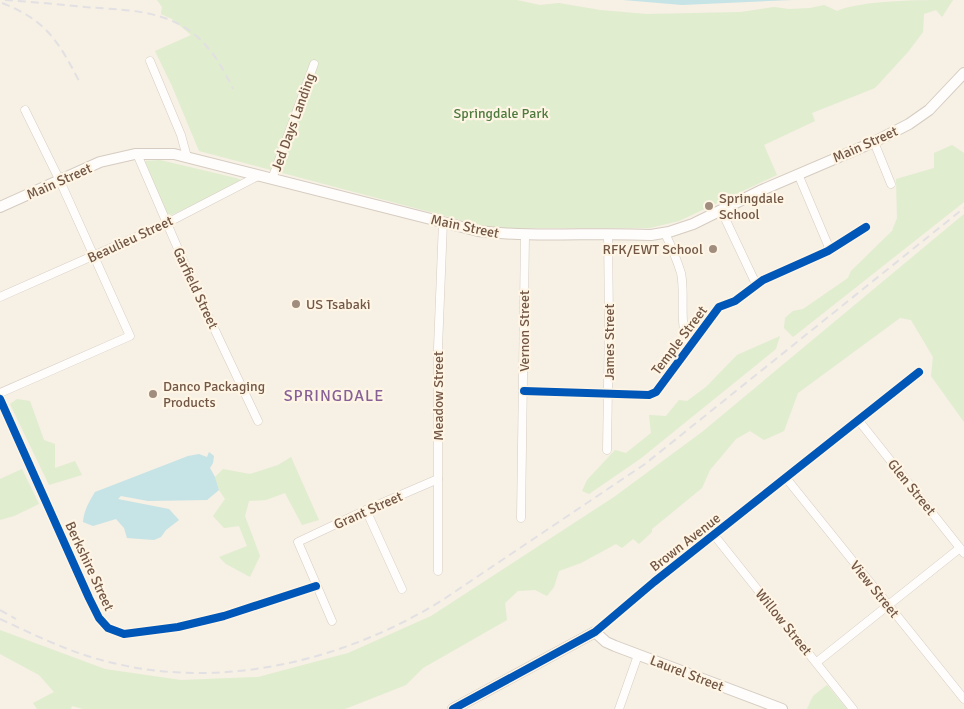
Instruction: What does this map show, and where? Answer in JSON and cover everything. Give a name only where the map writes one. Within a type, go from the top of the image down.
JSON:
[{"type":"main road","name":"Main Street","points":[[0,207],[100,162],[137,154],[174,154],[478,230],[525,235],[651,235],[665,233],[693,224],[798,174],[874,142],[909,124],[929,110],[964,73]]},
{"type":"main road","name":"Laurel Street","points":[[595,632],[611,644],[782,709]]},
{"type":"main road","name":"Brown Avenue","points":[[453,709],[595,632]]},
{"type":"street","points":[[150,61],[181,135],[187,157]]},
{"type":"street","name":"Jed Days Landing","points":[[272,179],[314,64]]},
{"type":"street","points":[[0,394],[130,336],[95,256],[25,110]]},
{"type":"street","points":[[874,142],[890,184]]},
{"type":"street","name":"Garfield Street","points":[[137,154],[195,288],[258,420]]},
{"type":"street","points":[[798,174],[828,245],[828,251]]},
{"type":"street","name":"Beaulieu Street","points":[[0,297],[167,223],[258,176]]},
{"type":"street","points":[[721,210],[756,284]]},
{"type":"street","name":"Meadow Street","points":[[438,571],[438,348],[443,222]]},
{"type":"street","name":"Temple Street","points":[[524,391],[649,395],[656,392],[719,307],[735,300],[756,284],[828,251],[866,227]]},
{"type":"street","points":[[665,233],[680,273],[684,292],[683,323],[686,339],[691,346]]},
{"type":"street","name":"James Street","points":[[608,234],[608,450]]},
{"type":"street","name":"Vernon Street","points":[[521,518],[525,235]]},
{"type":"street","name":"Brown Avenue","points":[[595,632],[654,582],[919,372]]},
{"type":"street","name":"Berkshire Street","points":[[0,399],[89,598],[99,618],[108,628],[124,634],[178,627],[256,606],[316,586]]},
{"type":"street","name":"Glen Street","points":[[859,421],[962,551]]},
{"type":"street","name":"View Street","points":[[786,478],[964,699]]},
{"type":"street","name":"Grant Street","points":[[316,586],[298,542],[438,479]]},
{"type":"street","points":[[366,510],[402,589]]},
{"type":"street","name":"Willow Street","points":[[714,535],[853,709]]},
{"type":"street","points":[[817,662],[888,605],[962,551]]},
{"type":"street","points":[[316,586],[332,621]]},
{"type":"street","points":[[619,709],[638,655]]},
{"type":"green space","name":"Springdale Park","points":[[157,0],[517,0],[540,5],[559,3],[600,10],[647,14],[741,12],[774,7],[789,9],[824,5],[837,11],[848,7],[877,3],[953,0],[942,17],[936,10],[924,14],[923,32],[908,52],[875,88],[812,113],[815,121],[764,145],[777,175],[679,221],[650,228],[498,228],[475,224],[199,151],[155,51],[191,35],[172,19],[161,14],[162,7]]},
{"type":"green space","points":[[952,145],[964,153],[964,202],[793,337],[784,328],[785,318],[793,311],[803,309],[848,278],[851,271],[892,231],[897,218],[896,179],[934,168],[934,153]]},
{"type":"green space","points":[[160,160],[236,178],[241,180],[240,184],[171,215],[167,214],[145,161]]},
{"type":"green space","points":[[964,214],[964,422],[931,376],[933,357],[911,320],[900,318],[798,393],[784,431],[764,440],[750,431],[736,439],[710,470],[702,488],[652,529],[652,532],[639,544],[633,539],[622,548],[616,544],[581,563],[559,571],[554,587],[547,596],[535,590],[518,591],[505,603],[507,620],[423,668],[406,685],[345,709],[83,709],[72,706],[71,709],[37,709],[33,703],[54,692],[39,675],[0,654],[0,630],[105,669],[181,680],[258,677],[348,653],[431,616],[614,497],[702,432]]},
{"type":"green space","points":[[780,336],[776,349],[640,459],[589,494],[582,491],[587,480],[615,450],[626,453],[651,433],[649,415],[666,416],[679,400],[687,401],[706,387],[737,355]]},
{"type":"green space","points":[[17,399],[30,401],[44,440],[55,444],[55,468],[75,461],[82,475],[49,485],[10,404]]},
{"type":"green space","points":[[291,457],[319,520],[302,525],[285,493],[266,500],[249,501],[245,516],[260,556],[250,577],[226,564],[219,557],[247,546],[239,526],[224,528],[213,516],[225,499],[219,490],[215,477],[223,469],[250,474],[278,465]]},
{"type":"green space","points":[[22,469],[39,504],[14,516],[0,520],[0,479]]},
{"type":"green space","points":[[827,685],[847,709],[807,709],[813,696]]},
{"type":"water","points":[[623,0],[792,0],[682,5]]},
{"type":"water","points":[[209,452],[214,456],[210,468],[219,490],[207,500],[148,501],[121,496],[118,499],[169,509],[179,520],[166,530],[161,537],[154,540],[127,538],[124,528],[116,519],[93,526],[83,522],[86,510],[95,492],[188,456],[199,454],[207,457]]},
{"type":"railway","points":[[5,0],[128,10],[156,15],[169,20],[194,34],[212,52],[233,89]]},
{"type":"railway","points":[[2,3],[30,17],[50,34],[65,55],[79,81]]},
{"type":"railway","points":[[0,619],[84,655],[155,671],[198,673],[241,671],[325,654],[365,639],[404,622],[441,601],[645,464],[964,208]]},
{"type":"railway","points":[[0,610],[16,619]]},
{"type":"cycle path","points":[[524,391],[649,395],[656,392],[719,307],[735,301],[763,280],[828,251],[866,227]]},
{"type":"cycle path","points":[[453,709],[595,632],[654,582],[919,372]]},
{"type":"cycle path","points":[[0,399],[89,598],[99,618],[108,628],[124,634],[178,627],[224,616],[316,586]]},
{"type":"place","name":"Springdale School","points":[[709,206]]},
{"type":"place","name":"RFK/EWT School","points":[[713,249]]},
{"type":"place","name":"US Tsabaki","points":[[296,304]]},
{"type":"place","name":"Danco Packaging Products","points":[[153,394]]},
{"type":"district","name":"SPRINGDALE","points":[[334,395]]}]
